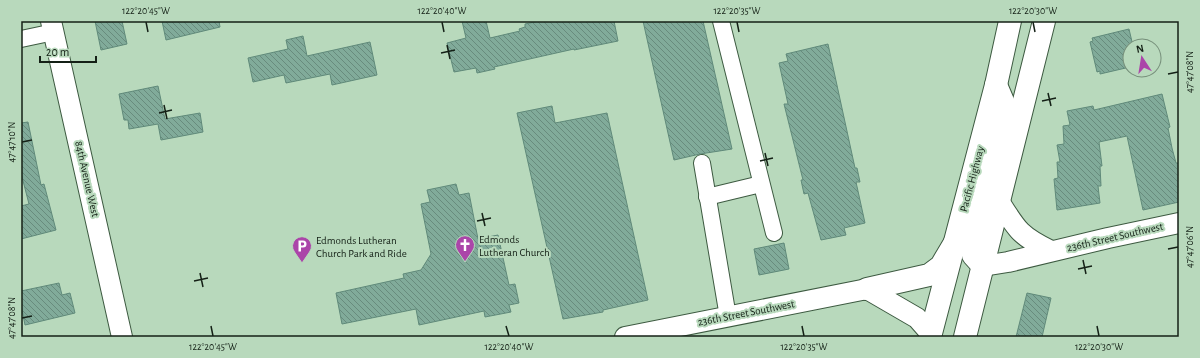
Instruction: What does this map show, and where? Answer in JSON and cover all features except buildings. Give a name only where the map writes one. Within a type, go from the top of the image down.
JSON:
[{"type":"main road","name":"Pacific Highway","points":[[931,336],[996,85],[1010,21]]},
{"type":"main road","points":[[965,337],[1044,21]]},
{"type":"main road","points":[[983,266],[973,255],[1005,106],[996,85]]},
{"type":"main road","points":[[867,290],[929,275],[941,266],[955,242]]},
{"type":"street","points":[[721,21],[774,232]]},
{"type":"street","points":[[21,39],[52,26]]},
{"type":"street","name":"84th Avenue West","points":[[52,26],[122,337]]},
{"type":"street","points":[[702,163],[728,318]]},
{"type":"street","points":[[707,197],[761,184]]},
{"type":"street","name":"236th Street Southwest","points":[[999,201],[1016,228],[1032,242],[1052,251]]},
{"type":"street","name":"236th Street Southwest","points":[[983,266],[1008,262],[1179,223]]},
{"type":"street","points":[[867,290],[917,318],[931,336]]},
{"type":"street","name":"236th Street Southwest","points":[[625,337],[867,290]]},
{"type":"place","name":"Edmonds Lutheran Church","points":[[465,262]]},
{"type":"place","name":"Edmonds Lutheran Church Park and Ride","points":[[302,263]]}]
